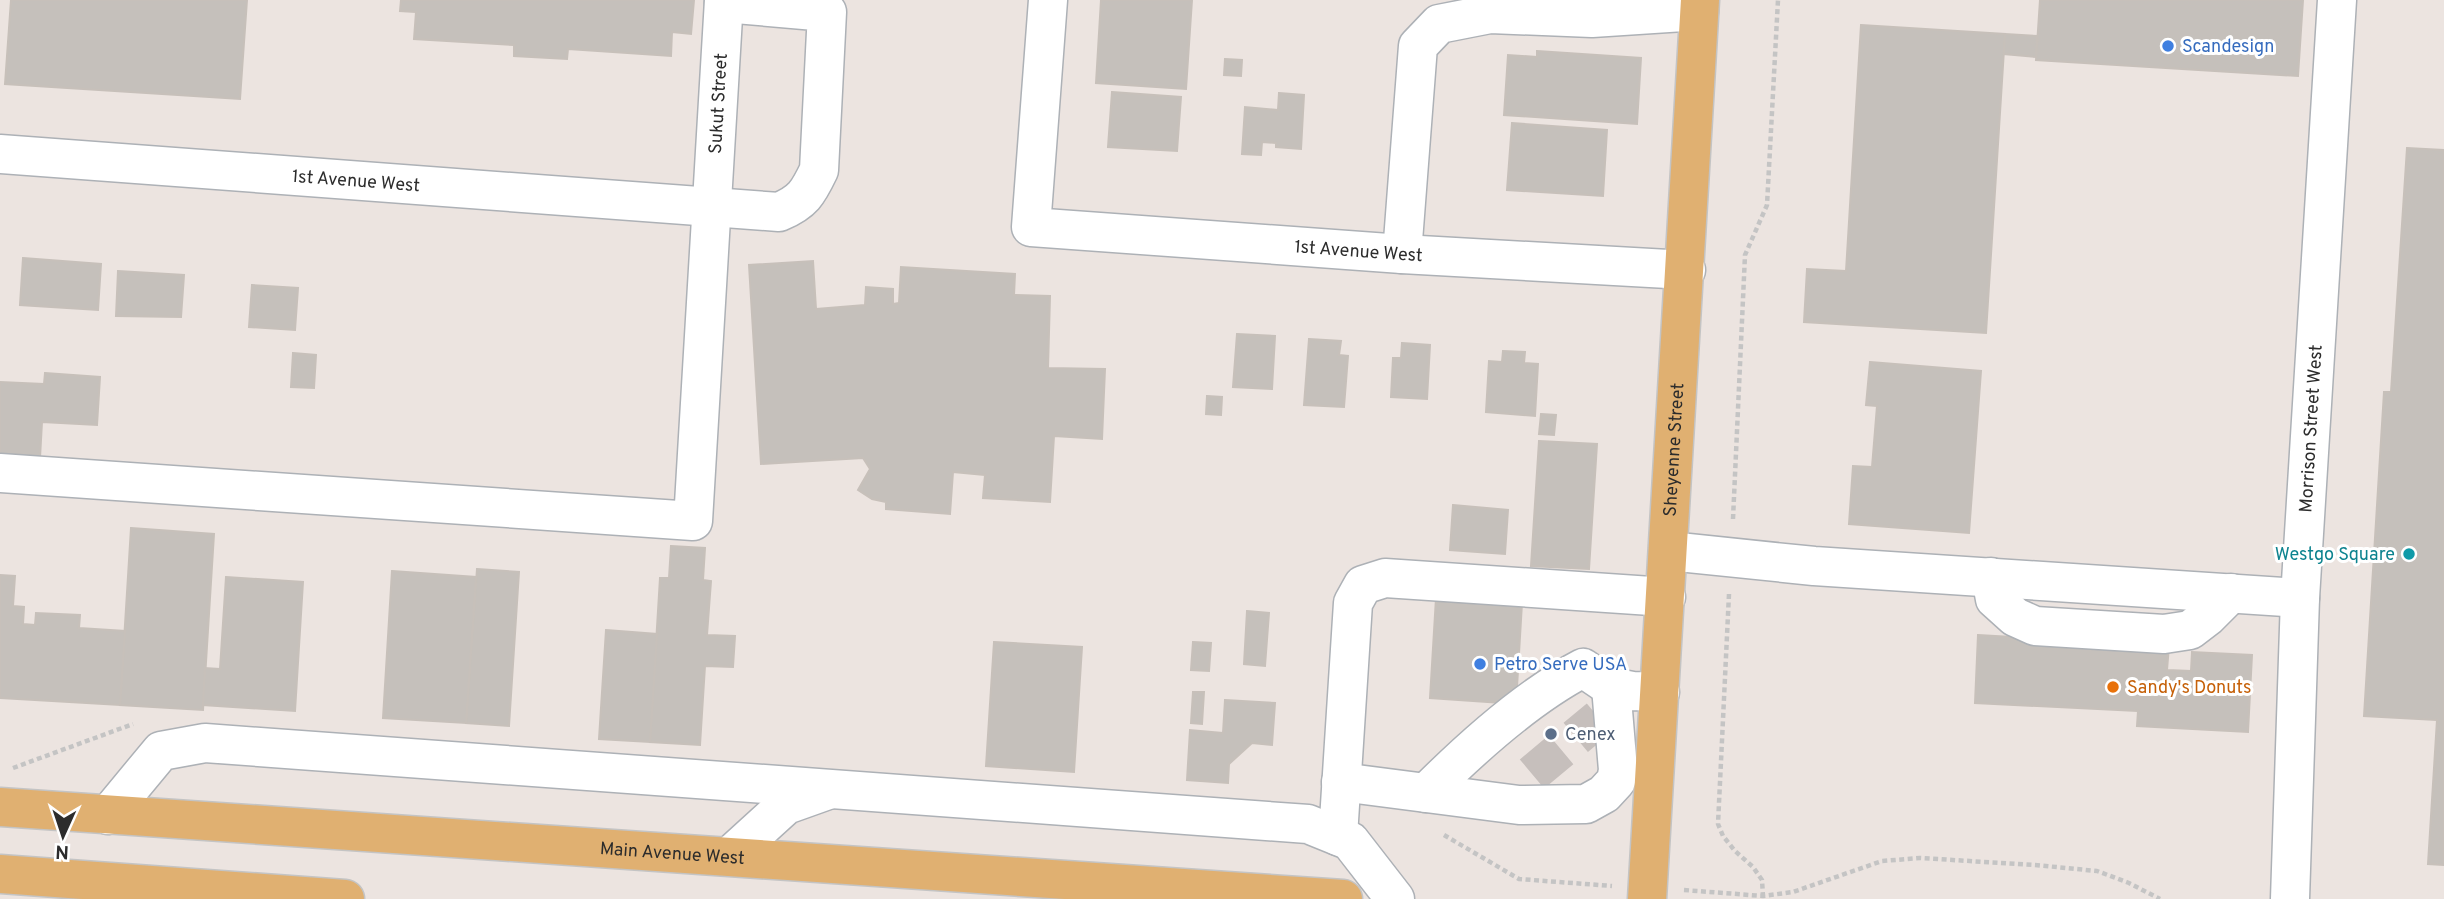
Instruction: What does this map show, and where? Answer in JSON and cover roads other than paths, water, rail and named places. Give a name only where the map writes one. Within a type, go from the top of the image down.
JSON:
[{"type":"main road","name":"Sheyenne Street","points":[[1647,899],[1700,6]]},
{"type":"main road","name":"Main Avenue West","points":[[0,807],[1343,899]]},
{"type":"main road","points":[[0,874],[345,899]]},
{"type":"street","name":"1st Avenue West","points":[[1048,0],[1031,227],[1402,254],[1686,270]]},
{"type":"street","name":"Morrison Street West","points":[[2290,899],[2300,598],[2337,0]]},
{"type":"street","name":"1st Avenue West","points":[[0,155],[779,212],[795,206],[808,192],[819,170],[827,12],[724,1]]},
{"type":"street","name":"Sukut Street","points":[[0,473],[693,521],[724,1]]},
{"type":"street","points":[[1402,254],[1418,46],[1439,24],[1490,14],[1592,18],[1700,6]]},
{"type":"street","points":[[1669,551],[1814,566],[2300,598]]},
{"type":"street","points":[[1338,836],[1353,603],[1363,585],[1385,578],[1666,597]]},
{"type":"street","points":[[1342,782],[1426,793],[1500,802],[1519,805],[1586,804],[1604,794],[1616,781],[1618,770],[1608,704],[1583,668],[1556,682],[1456,762],[1426,793]]},
{"type":"street","points":[[1608,704],[1632,691],[1660,692]]},
{"type":"street","points":[[108,815],[161,751],[205,743],[1308,824],[1350,841],[1395,899]]},
{"type":"street","points":[[1500,802],[1532,774]]},
{"type":"street","points":[[731,855],[786,805],[830,789]]},
{"type":"tunnel","points":[[1532,774],[1599,718]]},
{"type":"place","name":"Scandesign","points":[[2168,46]]},
{"type":"place","name":"Westgo Square","points":[[2409,554]]},
{"type":"place","name":"Petro Serve USA","points":[[1480,664]]},
{"type":"place","name":"Sandy's Donuts","points":[[2113,687]]},
{"type":"place","name":"Cenex","points":[[1551,734]]}]
